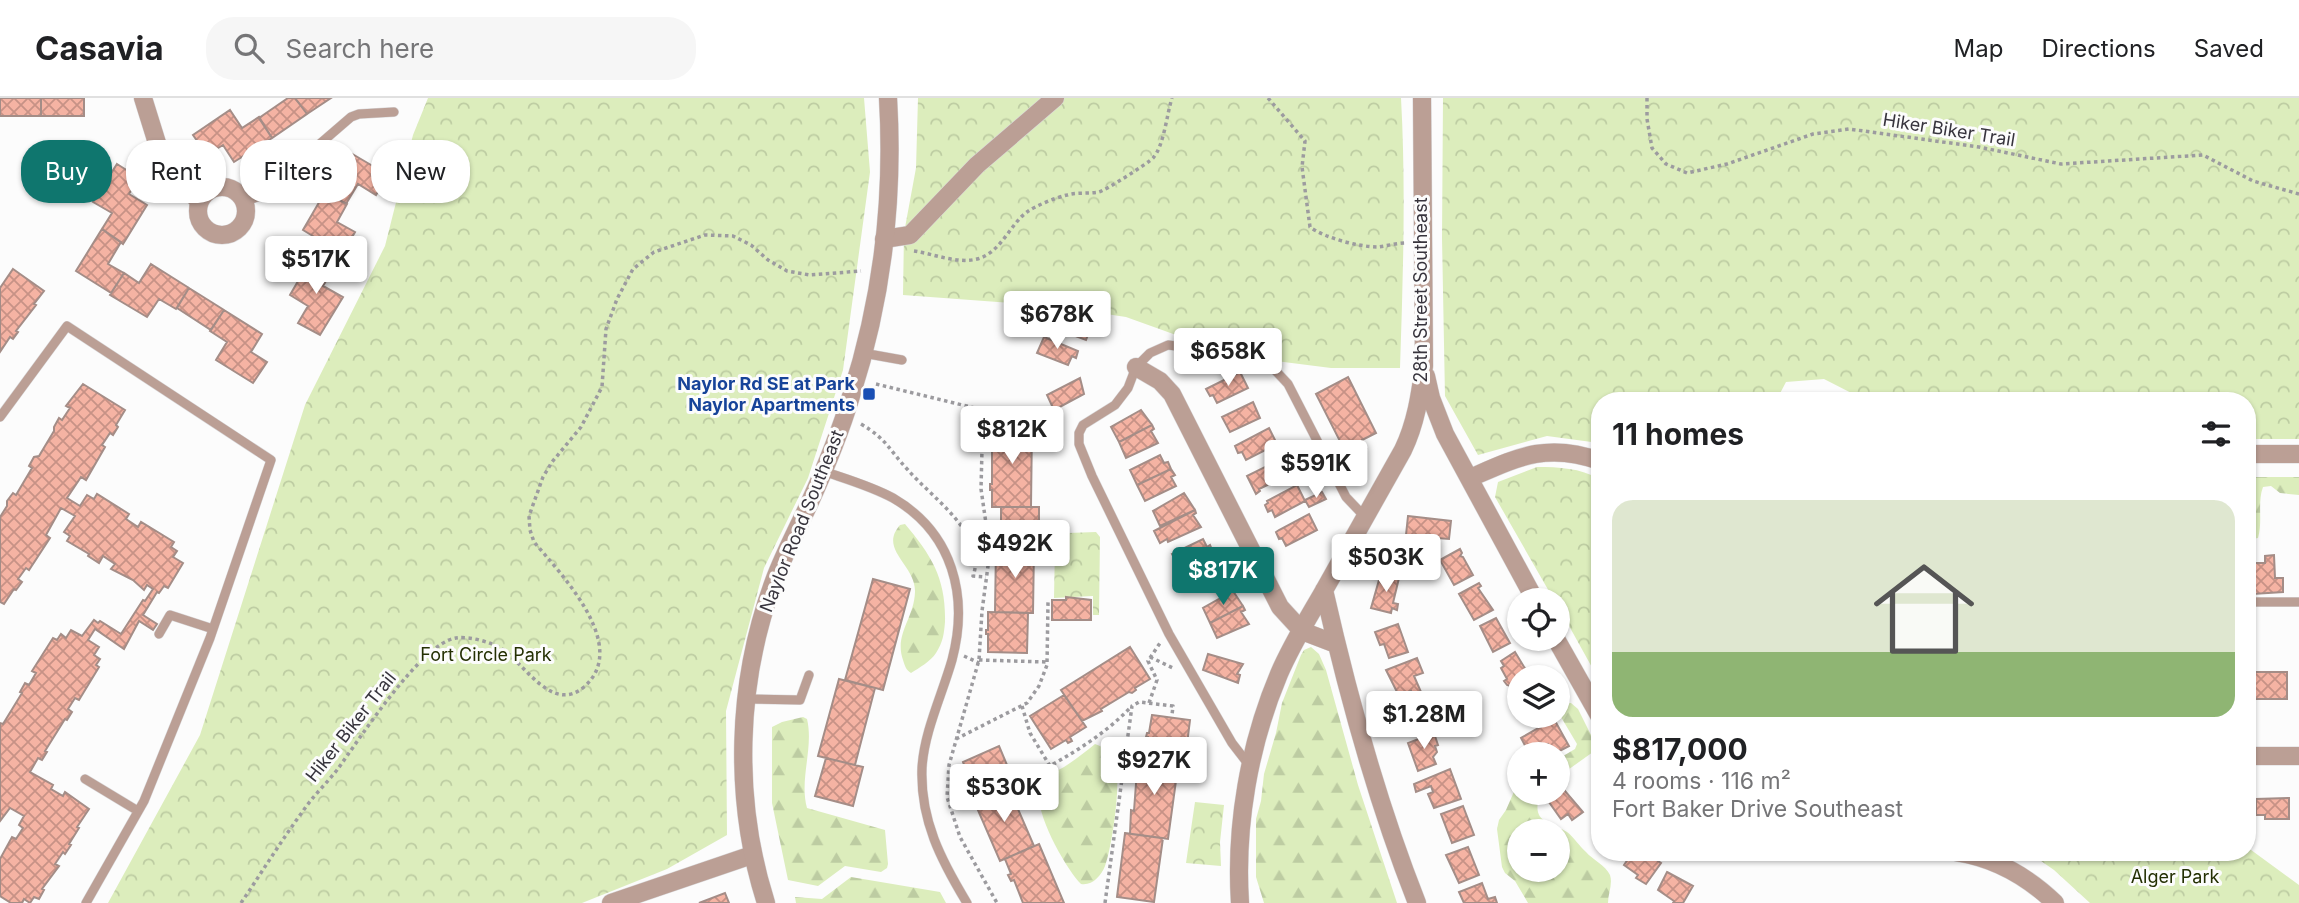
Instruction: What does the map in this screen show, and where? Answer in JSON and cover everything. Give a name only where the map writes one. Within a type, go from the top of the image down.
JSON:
[{"type":"street","points":[[143,98],[157,140]]},
{"type":"street","name":"Naylor Road Southeast","points":[[766,903],[752,855],[744,770],[747,699],[754,654],[770,593],[845,415],[873,311],[884,239],[889,169],[888,98]]},
{"type":"street","points":[[884,239],[910,235],[977,165],[1055,98]]},
{"type":"street","name":"28th Street Southeast","points":[[1240,903],[1242,823],[1251,766],[1267,705],[1279,673],[1403,450],[1414,422],[1424,366],[1422,98]]},
{"type":"street","points":[[199,203],[197,210],[202,225],[207,231],[222,236],[237,231],[242,225],[245,218],[244,203]]},
{"type":"street","points":[[1424,366],[1431,398],[1445,434],[1529,588]]},
{"type":"street","points":[[1136,367],[1160,381],[1171,394],[1280,607],[1302,631],[1336,643]]},
{"type":"street","points":[[1403,450],[1420,433],[1431,431],[1445,434]]},
{"type":"street","points":[[1470,478],[1533,453],[1565,452],[1591,459]]},
{"type":"street","points":[[2256,454],[2299,454]]},
{"type":"street","points":[[1324,590],[1372,772],[1417,903]]},
{"type":"street","points":[[1563,651],[1591,701]]},
{"type":"street","points":[[2256,756],[2299,756]]},
{"type":"street","points":[[611,903],[752,855]]},
{"type":"street","points":[[1989,861],[2012,870],[2041,890],[2054,903]]},
{"type":"lane","points":[[324,140],[351,117],[394,112]]},
{"type":"lane","points":[[0,417],[67,326],[271,460],[213,629],[138,811],[86,903]]},
{"type":"lane","points":[[1251,766],[1232,743],[1169,634],[1098,489],[1079,443],[1079,433],[1083,425],[1115,405],[1128,388],[1136,367],[1150,353],[1168,345],[1192,348],[1274,369],[1288,384],[1346,497],[1365,517]]},
{"type":"lane","points":[[863,352],[902,360]]},
{"type":"lane","points":[[823,471],[892,498],[918,516],[937,537],[951,565],[960,614],[957,637],[926,744],[922,788],[926,817],[936,845],[967,903]]},
{"type":"lane","points":[[2256,602],[2299,602]]},
{"type":"lane","points":[[159,634],[170,615],[213,629]]},
{"type":"lane","points":[[747,699],[800,700],[809,675]]},
{"type":"lane","points":[[86,779],[138,811]]},
{"type":"path","points":[[905,250],[960,260],[978,259],[991,251],[1026,212],[1068,195],[1101,192],[1154,157],[1164,132],[1172,98]]},
{"type":"path","points":[[1268,98],[1305,141],[1302,167],[1310,227],[1320,234],[1366,246],[1408,243]]},
{"type":"path","name":"Hiker Biker Trail","points":[[1647,98],[1652,148],[1666,164],[1688,173],[1727,164],[1813,134],[1849,129],[1979,147],[2061,164],[2203,155],[2253,181],[2299,194]]},
{"type":"path","name":"Hiker Biker Trail","points":[[241,903],[303,810],[398,685],[431,652],[454,638],[478,640],[501,649],[551,692],[562,695],[578,691],[593,677],[598,667],[597,631],[591,616],[534,542],[529,516],[543,477],[552,461],[581,427],[602,387],[606,329],[617,299],[633,270],[654,252],[671,244],[705,235],[733,236],[751,245],[768,260],[798,274],[861,271]]},
{"type":"path","points":[[862,424],[890,445],[906,469],[950,510],[976,551],[978,564],[973,576],[987,577]]},
{"type":"path","points":[[956,739],[1027,704],[1040,686],[1047,662],[1048,602]]},
{"type":"path","points":[[1149,704],[1157,680],[1148,661],[1156,647],[1169,634]]},
{"type":"path","points":[[979,660],[1047,662]]},
{"type":"path","points":[[1022,706],[1030,733],[1050,766],[1090,743],[1139,702],[1173,706],[1172,715]]},
{"type":"path","points":[[1105,903],[1132,706]]},
{"type":"green space","name":"Fort Circle Park","points":[[428,98],[864,98],[870,172],[843,370],[808,478],[764,568],[726,711],[727,835],[667,869],[582,903],[108,903],[200,735],[305,405],[385,246],[396,203],[470,203],[470,140],[412,140]]},
{"type":"green space","points":[[918,98],[1401,98],[1404,199],[1400,368],[1331,368],[1268,360],[1190,340],[1126,317],[1053,306],[903,295],[904,233],[916,168]]},
{"type":"green space","points":[[1443,98],[2299,98],[2299,439],[2256,439],[2256,392],[1849,392],[1824,379],[1786,382],[1781,392],[1591,392],[1591,442],[1547,436],[1478,455],[1445,396]]},
{"type":"green space","points":[[1537,467],[1569,469],[1591,475],[1591,666],[1570,628],[1570,588],[1547,588],[1495,497],[1498,482]]},
{"type":"green space","points":[[2256,477],[2299,477],[2299,495],[2280,493],[2271,486],[2263,487],[2258,538]]},
{"type":"green space","points":[[905,524],[936,569],[945,607],[942,642],[928,662],[911,673],[903,660],[901,642],[914,602],[914,582],[893,542],[894,534],[900,525]]},
{"type":"green space","points":[[1096,532],[1100,537],[1099,615],[1093,615],[1093,596],[1054,598],[1055,545],[1057,538],[1068,533]]},
{"type":"green space","points":[[1311,647],[1319,654],[1326,670],[1358,785],[1397,903],[1264,903],[1256,877],[1256,819],[1264,774],[1282,703],[1301,655]]},
{"type":"green space","points":[[1570,703],[1578,709],[1591,735],[1591,753],[1570,768],[1570,752],[1577,744],[1568,728],[1570,728]]},
{"type":"green space","points":[[803,717],[807,719],[809,730],[805,786],[807,808],[885,830],[888,864],[881,872],[845,866],[818,886],[788,880],[772,803],[772,727]]},
{"type":"green space","points":[[1095,744],[1107,751],[1115,761],[1115,814],[1108,857],[1103,870],[1092,882],[1081,884],[1066,865],[1050,835],[1039,792],[1047,777]]},
{"type":"green space","points":[[1195,802],[1224,805],[1220,842],[1221,866],[1186,863]]},
{"type":"green space","points":[[1508,805],[1538,805],[1539,815],[1543,819],[1507,819],[1507,875],[1502,867],[1497,829]]},
{"type":"green space","points":[[1570,834],[1591,857],[1591,861],[1596,861],[1610,875],[1608,903],[1528,903],[1516,882],[1570,882]]},
{"type":"green space","name":"Alger Park","points":[[2256,854],[2299,885],[2299,903],[2090,903],[2041,861],[2256,861]]},
{"type":"green space","points":[[851,877],[940,892],[946,903],[796,903],[795,897],[822,899]]},
{"type":"building","points":[[0,98],[41,98],[41,116],[0,116]]},
{"type":"building","points":[[41,98],[84,98],[84,116],[41,116]]},
{"type":"building","points":[[288,98],[295,98],[307,114],[272,138],[259,118]]},
{"type":"building","points":[[295,98],[331,98],[307,114]]},
{"type":"building","points":[[230,110],[242,128],[259,117],[272,138],[240,140],[240,158],[234,162],[226,150],[226,140],[196,140],[193,135]]},
{"type":"building","points":[[357,157],[371,165],[371,192],[358,184]]},
{"type":"building","points":[[117,164],[126,170],[126,203],[147,205],[123,244],[102,229],[112,213],[95,203],[112,203],[112,172]]},
{"type":"building","points":[[319,203],[345,203],[337,222],[355,232],[333,269],[312,256],[321,241],[303,230]]},
{"type":"building","points":[[102,229],[121,242],[108,264],[124,273],[111,293],[76,271]]},
{"type":"building","points":[[312,257],[333,269],[323,286],[343,297],[320,335],[298,323],[308,306],[290,295]]},
{"type":"building","points":[[151,264],[189,288],[176,309],[159,299],[147,317],[110,295],[124,273],[139,283]]},
{"type":"building","points":[[13,269],[44,291],[13,339],[10,337],[0,352],[0,288]]},
{"type":"building","points":[[189,288],[224,310],[211,330],[177,308]]},
{"type":"building","points":[[224,310],[262,334],[251,352],[267,362],[253,383],[216,360],[227,342],[210,331]]},
{"type":"building","points":[[1061,312],[1092,324],[1086,340],[1054,328]]},
{"type":"building","points":[[1044,337],[1078,351],[1076,358],[1072,356],[1068,365],[1037,353]]},
{"type":"building","points":[[1240,372],[1248,388],[1217,403],[1206,389]]},
{"type":"building","points":[[1348,377],[1376,433],[1362,440],[1366,448],[1348,457],[1316,394]]},
{"type":"building","points":[[1080,378],[1084,394],[1054,410],[1047,395]]},
{"type":"building","points":[[83,384],[125,410],[113,435],[110,433],[102,445],[105,447],[86,480],[81,477],[67,498],[80,506],[87,495],[94,499],[97,494],[129,514],[126,519],[138,527],[141,522],[174,542],[171,547],[177,551],[173,557],[183,563],[168,588],[164,586],[157,592],[143,615],[157,624],[153,630],[139,621],[124,649],[95,629],[88,640],[99,647],[94,655],[100,659],[96,665],[99,667],[79,700],[75,698],[68,709],[72,712],[45,751],[47,752],[42,760],[38,758],[30,772],[53,785],[51,789],[63,796],[65,792],[89,809],[77,827],[79,828],[69,844],[71,845],[55,864],[59,866],[42,889],[44,890],[39,899],[34,897],[30,903],[24,899],[22,903],[11,903],[0,896],[0,859],[12,837],[16,839],[23,828],[19,825],[24,816],[10,808],[0,821],[0,723],[3,724],[25,683],[29,685],[36,673],[32,671],[53,638],[57,640],[61,634],[66,638],[71,630],[82,636],[94,620],[121,634],[153,589],[147,585],[144,590],[133,580],[111,569],[115,564],[103,556],[99,563],[67,541],[70,536],[64,532],[75,516],[61,508],[46,535],[50,538],[29,570],[26,568],[18,579],[22,582],[4,604],[0,602],[0,517],[7,501],[13,493],[16,495],[32,468],[29,466],[34,457],[39,456],[59,418],[62,420],[70,408],[66,406]]},
{"type":"building","points":[[1253,402],[1260,418],[1230,432],[1222,417]]},
{"type":"building","points":[[1141,410],[1152,425],[1119,442],[1111,427]]},
{"type":"building","points":[[1152,425],[1154,429],[1151,431],[1158,443],[1126,458],[1119,442]]},
{"type":"building","points":[[993,426],[1032,426],[1031,507],[992,507],[990,444]]},
{"type":"building","points":[[1269,428],[1277,444],[1246,460],[1242,452],[1238,453],[1235,446]]},
{"type":"building","points":[[1160,455],[1171,469],[1137,485],[1130,470]]},
{"type":"building","points":[[1281,459],[1289,475],[1259,489],[1256,494],[1247,476]]},
{"type":"building","points":[[1171,469],[1175,475],[1171,477],[1176,486],[1145,501],[1137,485]]},
{"type":"building","points":[[1297,485],[1305,501],[1275,517],[1272,510],[1268,512],[1265,505],[1267,501]]},
{"type":"building","points":[[1322,492],[1326,499],[1309,507],[1305,500]]},
{"type":"building","points":[[1184,493],[1195,510],[1160,526],[1153,511]]},
{"type":"building","points":[[1001,507],[1039,507],[1039,547],[1001,547]]},
{"type":"building","points":[[1195,510],[1193,515],[1201,527],[1160,543],[1154,531]]},
{"type":"building","points":[[1309,514],[1317,530],[1286,546],[1276,532]]},
{"type":"building","points":[[1408,516],[1451,521],[1449,539],[1412,539],[1412,536],[1406,535]]},
{"type":"building","points":[[1203,539],[1213,552],[1180,569],[1172,554]]},
{"type":"building","points":[[996,547],[1034,547],[1033,613],[995,612]]},
{"type":"building","points":[[1460,549],[1460,556],[1473,575],[1454,585],[1440,560]]},
{"type":"building","points":[[1213,552],[1217,560],[1213,562],[1217,570],[1187,585],[1180,569]]},
{"type":"building","points":[[2274,555],[2275,578],[2283,578],[2283,592],[2256,594],[2256,563],[2265,563],[2265,556]]},
{"type":"building","points":[[1381,573],[1399,578],[1393,603],[1398,604],[1397,610],[1392,608],[1391,613],[1371,608]]},
{"type":"building","points":[[873,579],[910,589],[883,690],[845,680]]},
{"type":"building","points":[[1479,583],[1481,586],[1478,588],[1493,610],[1474,620],[1459,594]]},
{"type":"building","points":[[1233,591],[1243,606],[1210,623],[1203,608]]},
{"type":"building","points":[[1066,597],[1091,600],[1091,620],[1052,620],[1052,600],[1066,600]]},
{"type":"building","points":[[1243,606],[1245,610],[1241,612],[1249,624],[1217,638],[1210,623]]},
{"type":"building","points":[[988,612],[1028,613],[1027,653],[988,652]]},
{"type":"building","points":[[1496,618],[1507,638],[1507,645],[1493,652],[1480,626]]},
{"type":"building","points":[[1398,624],[1408,652],[1389,658],[1384,644],[1380,645],[1375,632]]},
{"type":"building","points":[[1130,647],[1150,679],[1135,688],[1132,693],[1129,692],[1082,721],[1061,690]]},
{"type":"building","points":[[1515,652],[1523,665],[1507,665],[1507,679],[1501,668],[1504,666],[1501,661]]},
{"type":"building","points":[[1208,654],[1243,664],[1237,674],[1240,675],[1238,683],[1203,670]]},
{"type":"building","points":[[1417,658],[1423,673],[1414,676],[1421,692],[1412,696],[1411,691],[1399,696],[1386,670]]},
{"type":"building","points":[[2256,672],[2287,672],[2287,699],[2256,699]]},
{"type":"building","points":[[839,679],[875,688],[855,765],[818,756]]},
{"type":"building","points":[[1064,695],[1086,727],[1070,737],[1072,741],[1068,743],[1066,740],[1051,749],[1030,716]]},
{"type":"building","points":[[1426,696],[1431,711],[1425,713],[1427,718],[1421,720],[1424,728],[1407,734],[1400,705]]},
{"type":"building","points":[[1152,715],[1190,720],[1185,760],[1146,755],[1146,737]]},
{"type":"building","points":[[1538,728],[1559,728],[1567,742],[1523,742],[1521,738]]},
{"type":"building","points":[[1434,733],[1438,745],[1435,746],[1437,752],[1433,757],[1436,764],[1418,771],[1408,743]]},
{"type":"building","points":[[999,746],[1015,784],[979,799],[971,782],[969,784],[963,762]]},
{"type":"building","points":[[1141,754],[1179,759],[1168,839],[1130,834],[1131,810],[1134,811]]},
{"type":"building","points":[[826,758],[863,767],[853,806],[815,796]]},
{"type":"building","points":[[1450,769],[1461,799],[1434,808],[1428,794],[1433,792],[1431,786],[1416,792],[1414,784]]},
{"type":"building","points":[[1008,786],[1034,846],[1000,861],[974,801]]},
{"type":"building","points":[[1570,797],[1583,812],[1572,820],[1568,814],[1561,819],[1551,805],[1570,805]]},
{"type":"building","points":[[2289,798],[2289,819],[2265,819],[2265,815],[2256,815],[2256,799]]},
{"type":"building","points":[[1463,806],[1474,835],[1452,843],[1441,814]]},
{"type":"building","points":[[1125,833],[1163,838],[1154,902],[1117,897]]},
{"type":"building","points":[[1039,844],[1064,903],[1023,903],[1014,880],[1011,881],[1008,875],[1011,874],[1005,859]]},
{"type":"building","points":[[1468,847],[1479,875],[1459,883],[1446,855]]},
{"type":"building","points":[[1627,861],[1661,863],[1646,884],[1624,865]]},
{"type":"building","points":[[1667,872],[1693,886],[1683,903],[1673,903],[1674,901],[1658,890]]},
{"type":"building","points":[[1482,883],[1488,899],[1495,897],[1497,903],[1464,903],[1459,892]]},
{"type":"building","points":[[725,893],[729,903],[699,903]]},
{"type":"place","name":"Naylor Rd SE at Park Naylor Apartments","points":[[869,394]]}]
